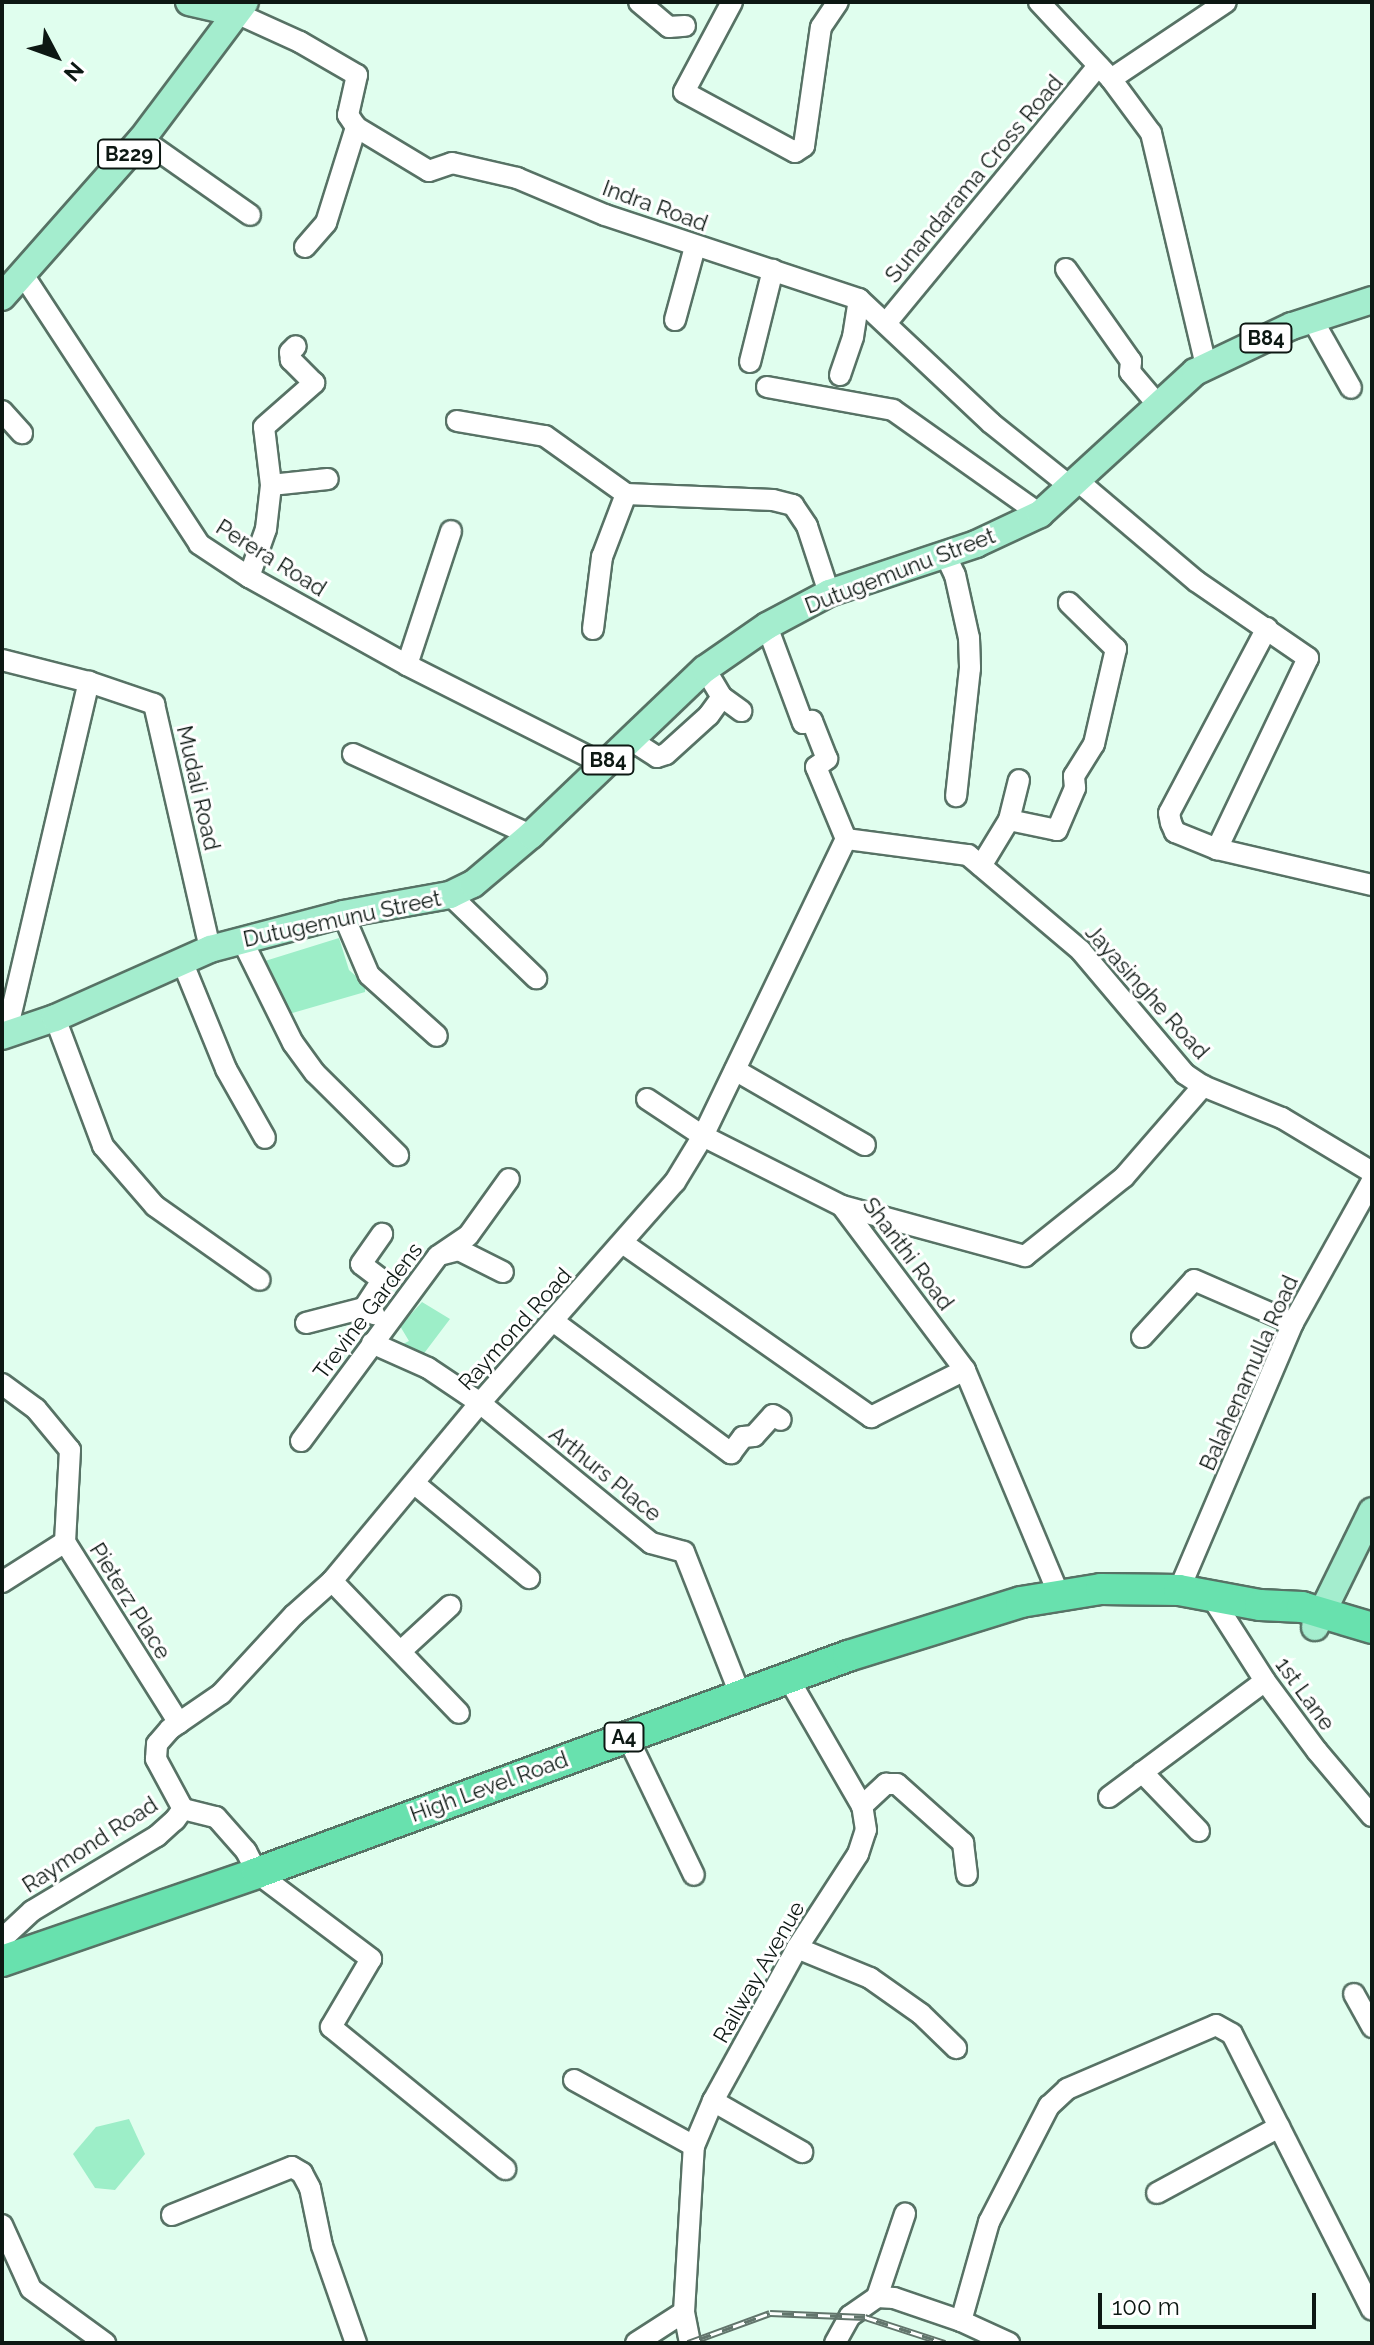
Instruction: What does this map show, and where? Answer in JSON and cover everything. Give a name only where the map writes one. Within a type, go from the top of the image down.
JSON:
[{"type":"highway","name":"High Level Road","points":[[2,1961],[257,1873],[740,1694],[1021,1602],[1101,1589],[1209,1593],[1260,1605],[1302,1607],[1318,1620],[1372,1643]]},
{"type":"highway","name":"High Level Road","points":[[1318,1620],[1372,1628]]},
{"type":"main road","points":[[189,2],[240,7]]},
{"type":"main road","name":"B229","points":[[2,297],[142,139],[240,7]]},
{"type":"main road","name":"Dutugemunu Street","points":[[4,1036],[55,1018],[210,949],[343,914],[450,895],[473,884],[531,835],[705,669],[767,626],[829,593],[945,554],[1040,514],[1158,405],[1206,366],[1312,319],[1372,300]]},
{"type":"main road","points":[[1318,1620],[1372,1511]]},
{"type":"street","points":[[639,2],[669,27],[685,26]]},
{"type":"street","points":[[732,2],[684,92],[795,152],[801,151],[821,27],[838,2]]},
{"type":"street","name":"Sunandarama Cross Road","points":[[887,322],[1105,73],[1226,2]]},
{"type":"street","points":[[1041,3],[1105,73],[1151,133],[1206,366]]},
{"type":"street","points":[[240,7],[357,75],[348,115],[356,127],[326,223],[305,247]]},
{"type":"street","name":"Indra Road","points":[[356,127],[429,171],[452,163],[517,178],[605,215],[695,247],[859,299],[887,322],[991,423],[1075,484],[1196,581],[1308,658],[1217,849]]},
{"type":"street","points":[[142,139],[250,215]]},
{"type":"street","points":[[675,320],[695,247]]},
{"type":"street","points":[[1066,269],[1131,361],[1130,372],[1158,405]]},
{"type":"street","points":[[750,362],[773,270]]},
{"type":"street","name":"Perera Road","points":[[22,273],[199,544],[249,577],[407,665],[603,764]]},
{"type":"street","points":[[840,375],[853,337],[859,299]]},
{"type":"street","points":[[1312,319],[1351,388]]},
{"type":"street","points":[[249,577],[266,529],[271,485],[264,427],[314,383],[291,360],[290,352],[296,346]]},
{"type":"street","points":[[767,387],[893,410],[1040,514]]},
{"type":"street","points":[[2,411],[22,433]]},
{"type":"street","points":[[457,421],[545,436],[626,494],[773,500],[793,505],[807,526],[829,593]]},
{"type":"street","points":[[271,485],[328,479]]},
{"type":"street","points":[[593,629],[602,557],[626,494]]},
{"type":"street","points":[[407,665],[451,531]]},
{"type":"street","points":[[945,554],[955,575],[969,638],[970,668],[956,796]]},
{"type":"street","points":[[1009,820],[1057,830],[1075,788],[1074,776],[1094,744],[1116,649],[1069,603]]},
{"type":"street","points":[[767,626],[803,723],[812,721],[827,759],[816,767],[846,839]]},
{"type":"street","points":[[1267,628],[1169,813],[1175,832],[1217,849],[1372,885]]},
{"type":"street","points":[[2,660],[89,682],[4,1036]]},
{"type":"street","points":[[705,669],[722,697],[741,711]]},
{"type":"street","name":"Mudali Road","points":[[89,682],[154,704],[210,949]]},
{"type":"street","points":[[631,740],[657,757],[666,754],[709,715],[722,697]]},
{"type":"street","points":[[353,754],[531,835]]},
{"type":"street","points":[[981,866],[1009,820],[1019,780]]},
{"type":"street","name":"Jayasinghe Road","points":[[846,839],[968,855],[1081,951],[1185,1074],[1203,1086],[1282,1118],[1372,1172]]},
{"type":"street","name":"Raymond Road","points":[[2,1939],[32,1911],[157,1836],[183,1809],[156,1759],[157,1744],[179,1723],[221,1694],[294,1615],[332,1581],[480,1403],[624,1244],[675,1182],[703,1136],[846,839]]},
{"type":"street","points":[[450,895],[536,978]]},
{"type":"street","points":[[343,914],[369,975],[437,1036]]},
{"type":"street","points":[[242,940],[293,1043],[315,1073],[398,1155]]},
{"type":"street","points":[[182,961],[226,1069],[265,1138]]},
{"type":"street","points":[[55,1018],[103,1146],[155,1206],[260,1280]]},
{"type":"street","points":[[735,1070],[865,1145]]},
{"type":"street","name":"Shanthi Road","points":[[842,1206],[1025,1256],[1124,1177],[1203,1086]]},
{"type":"street","points":[[647,1099],[703,1136],[842,1206]]},
{"type":"street","name":"Trevine Gardens","points":[[301,1441],[440,1255],[468,1236],[509,1179]]},
{"type":"street","name":"Balahenamulla Road","points":[[1179,1590],[1293,1323],[1372,1181]]},
{"type":"street","name":"Shanthi Road","points":[[842,1206],[965,1370],[1059,1595]]},
{"type":"street","points":[[306,1323],[364,1308],[382,1280],[361,1264],[382,1234]]},
{"type":"street","points":[[624,1244],[871,1417],[965,1370]]},
{"type":"street","points":[[440,1255],[459,1250],[503,1272]]},
{"type":"street","points":[[1142,1337],[1194,1280],[1293,1323]]},
{"type":"street","points":[[364,1308],[388,1321]]},
{"type":"street","points":[[553,1321],[731,1453],[743,1437],[754,1436],[773,1415],[781,1420]]},
{"type":"street","name":"Arthurs Place","points":[[372,1343],[428,1368],[480,1403],[651,1543],[684,1552],[740,1694]]},
{"type":"street","name":"Pieterz Place","points":[[2,1384],[36,1409],[70,1450],[65,1542],[179,1723]]},
{"type":"street","points":[[415,1484],[529,1578]]},
{"type":"street","points":[[2,1582],[65,1542]]},
{"type":"street","points":[[332,1581],[459,1713]]},
{"type":"street","name":"1st Lane","points":[[1209,1593],[1265,1681],[1372,1816]]},
{"type":"street","points":[[401,1651],[450,1606]]},
{"type":"street","points":[[788,1678],[862,1806],[886,1784],[897,1784],[963,1843],[967,1875]]},
{"type":"street","points":[[1109,1797],[1265,1681]]},
{"type":"street","points":[[627,1736],[694,1875]]},
{"type":"street","points":[[1142,1772],[1199,1831]]},
{"type":"street","name":"Railway Avenue","points":[[690,2343],[684,2312],[694,2146],[713,2101],[797,1948],[858,1854],[866,1830],[862,1806]]},
{"type":"street","points":[[183,1809],[216,1817],[246,1851],[257,1873],[371,1959],[331,2027],[505,2169]]},
{"type":"street","points":[[797,1948],[870,1978],[921,2014],[956,2048]]},
{"type":"street","points":[[1354,1994],[1372,2027]]},
{"type":"street","points":[[961,2321],[989,2222],[1033,2131],[1049,2106],[1067,2089],[1216,2025],[1232,2034],[1335,2230],[1372,2310]]},
{"type":"street","points":[[574,2080],[694,2146]]},
{"type":"street","points":[[713,2101],[802,2152]]},
{"type":"street","points":[[1157,2193],[1279,2127]]},
{"type":"street","points":[[172,2215],[292,2167],[302,2173],[310,2188],[322,2246],[356,2343]]},
{"type":"street","points":[[835,2343],[850,2316],[877,2297],[905,2214]]},
{"type":"street","points":[[2,2225],[31,2289],[105,2343]]},
{"type":"street","points":[[877,2297],[894,2298],[961,2321],[1009,2343]]},
{"type":"street","points":[[636,2343],[684,2312]]},
{"type":"green space","points":[[339,938],[349,970],[365,984],[365,992],[289,1014],[265,961]]},
{"type":"green space","points":[[422,1302],[450,1319],[422,1356],[401,1345],[409,1341],[400,1326]]},
{"type":"green space","points":[[129,2119],[145,2154],[115,2190],[95,2188],[73,2154],[96,2127]]},
{"type":"railway","points":[[688,2343],[770,2313],[865,2317],[945,2343]]}]
